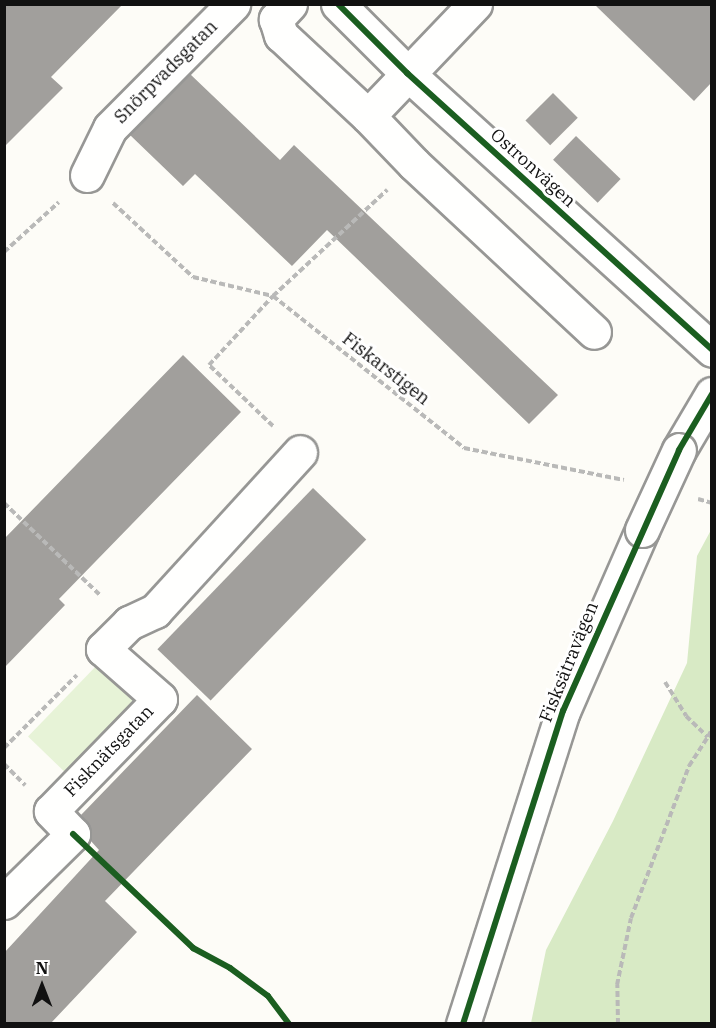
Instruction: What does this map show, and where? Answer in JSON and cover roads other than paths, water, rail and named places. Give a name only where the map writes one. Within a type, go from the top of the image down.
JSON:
[{"type":"street","name":"Snörpvadsgatan","points":[[87,175],[110,128],[233,4]]},
{"type":"street","points":[[290,4],[276,19],[280,35],[594,332]]},
{"type":"street","name":"Ostronvägen","points":[[338,4],[407,73],[711,350]]},
{"type":"street","points":[[368,116],[475,4]]},
{"type":"street","name":"Fisksätravägen","points":[[463,1023],[563,711],[679,450],[711,394]]},
{"type":"street","name":"Fisknätsgatan","points":[[4,902],[73,834],[51,811],[160,699],[103,649],[129,623],[155,610],[300,452]]}]
